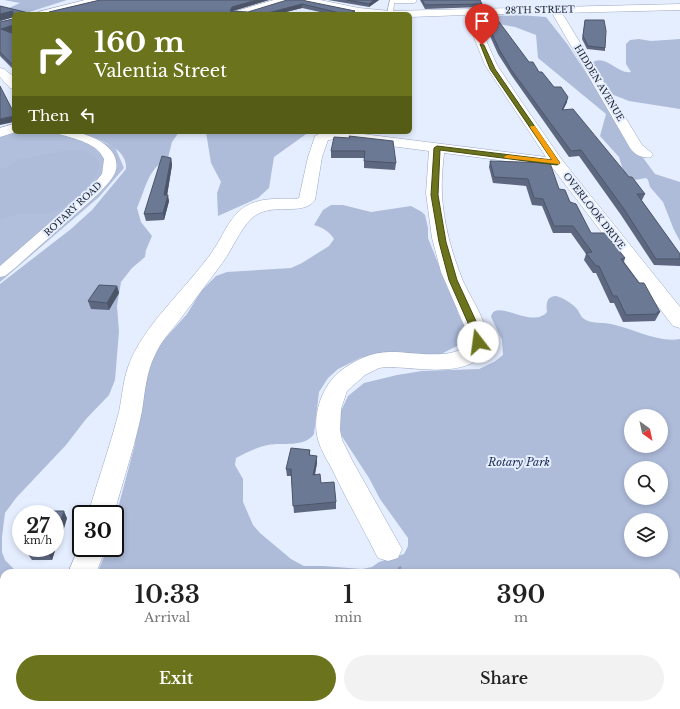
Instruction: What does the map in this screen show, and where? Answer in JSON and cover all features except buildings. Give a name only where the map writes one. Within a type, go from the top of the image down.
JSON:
[{"type":"street","points":[[50,12],[97,0]]},
{"type":"street","points":[[244,12],[284,0]]},
{"type":"street","name":"28TH STREET","points":[[306,0],[369,12]]},
{"type":"street","points":[[412,14],[414,1]]},
{"type":"street","points":[[260,7],[270,12]]},
{"type":"street","name":"28TH STREET","points":[[412,14],[680,7]]},
{"type":"street","name":"HIDDEN AVENUE","points":[[556,10],[637,148],[646,154]]},
{"type":"street","name":"OVERLOOK DRIVE","points":[[469,12],[493,69],[557,163],[635,262],[645,278],[680,321]]},
{"type":"street","points":[[0,72],[8,77],[12,82]]},
{"type":"street","points":[[0,133],[12,129]]},
{"type":"street","name":"ROTARY ROAD","points":[[0,273],[98,188],[107,176],[110,163],[107,153],[96,145],[68,134]]},
{"type":"street","points":[[104,505],[130,412],[134,383],[145,353],[158,333],[220,254],[237,224],[245,215],[251,210],[265,204],[299,204],[307,200],[320,139],[324,136],[337,135],[383,137],[437,148],[557,163]]},
{"type":"street","points":[[388,549],[348,477],[330,440],[328,412],[334,394],[342,381],[368,364],[385,359],[437,362],[454,360],[469,355],[476,349],[478,342],[476,332],[453,280],[437,218],[434,195],[437,148]]},
{"type":"street","points":[[84,569],[88,557]]},
{"type":"lane","points":[[390,12],[392,0],[414,1]]},
{"type":"shaded area","points":[[12,132],[12,134],[83,134],[115,147],[124,168],[99,197],[0,282],[0,135]]},
{"type":"green space","points":[[4,0],[67,0],[29,12],[12,12],[12,18],[0,21],[0,12],[20,3]]},
{"type":"green space","points":[[520,15],[546,17],[568,45],[624,132],[655,174],[680,182],[680,241],[663,202],[650,187],[648,180],[646,178],[635,180],[625,177],[619,157],[600,136],[606,114],[538,58],[536,35],[515,27],[498,24],[491,16]]},
{"type":"green space","points":[[639,39],[651,41],[680,39],[680,109],[629,101],[606,92],[592,63],[597,61],[607,62],[621,70],[631,72],[626,64],[626,44],[630,40]]},
{"type":"green space","points":[[83,134],[178,134],[172,142],[168,158],[151,174],[137,208],[141,222],[152,236],[146,250],[145,257],[132,268],[121,282],[117,306],[119,331],[115,380],[109,395],[86,419],[66,445],[16,498],[5,513],[2,552],[5,560],[14,569],[0,569],[0,284],[71,229],[92,210],[126,169],[122,154],[109,144]]},
{"type":"green space","points":[[206,134],[306,134],[274,157],[269,188],[258,198],[218,216],[217,193],[221,182],[211,163]]},
{"type":"green space","points":[[73,149],[89,152],[95,157],[100,165],[92,180],[73,201],[49,213],[24,213],[0,220],[0,169],[7,167],[17,160]]},
{"type":"green space","points":[[331,205],[343,205],[371,212],[411,206],[422,212],[425,215],[428,228],[428,238],[440,268],[454,293],[458,313],[464,325],[465,331],[457,346],[437,356],[372,355],[360,358],[338,369],[328,378],[319,392],[314,434],[310,438],[299,443],[264,446],[236,458],[235,465],[243,479],[243,502],[253,525],[260,533],[291,559],[304,566],[362,569],[99,569],[104,557],[124,557],[124,505],[119,505],[135,444],[136,424],[145,382],[153,357],[161,343],[187,314],[201,291],[216,276],[227,272],[291,268],[329,246],[334,239],[326,230],[314,225],[323,210]]},
{"type":"green space","name":"Rotary Park","points":[[553,296],[564,299],[573,305],[584,319],[619,326],[654,337],[672,340],[680,339],[680,569],[362,569],[372,567],[379,562],[404,554],[408,546],[408,538],[380,499],[369,478],[341,435],[338,423],[341,411],[348,396],[364,383],[422,371],[479,369],[494,362],[503,355],[502,340],[491,317],[494,312],[499,310],[532,318],[540,317],[547,312],[548,299]]},
{"type":"slow traffic","points":[[507,157],[557,163],[533,127]]},
{"type":"route","points":[[478,342],[470,317],[453,280],[442,242],[434,195],[437,148],[557,163],[493,69],[482,45]]}]
